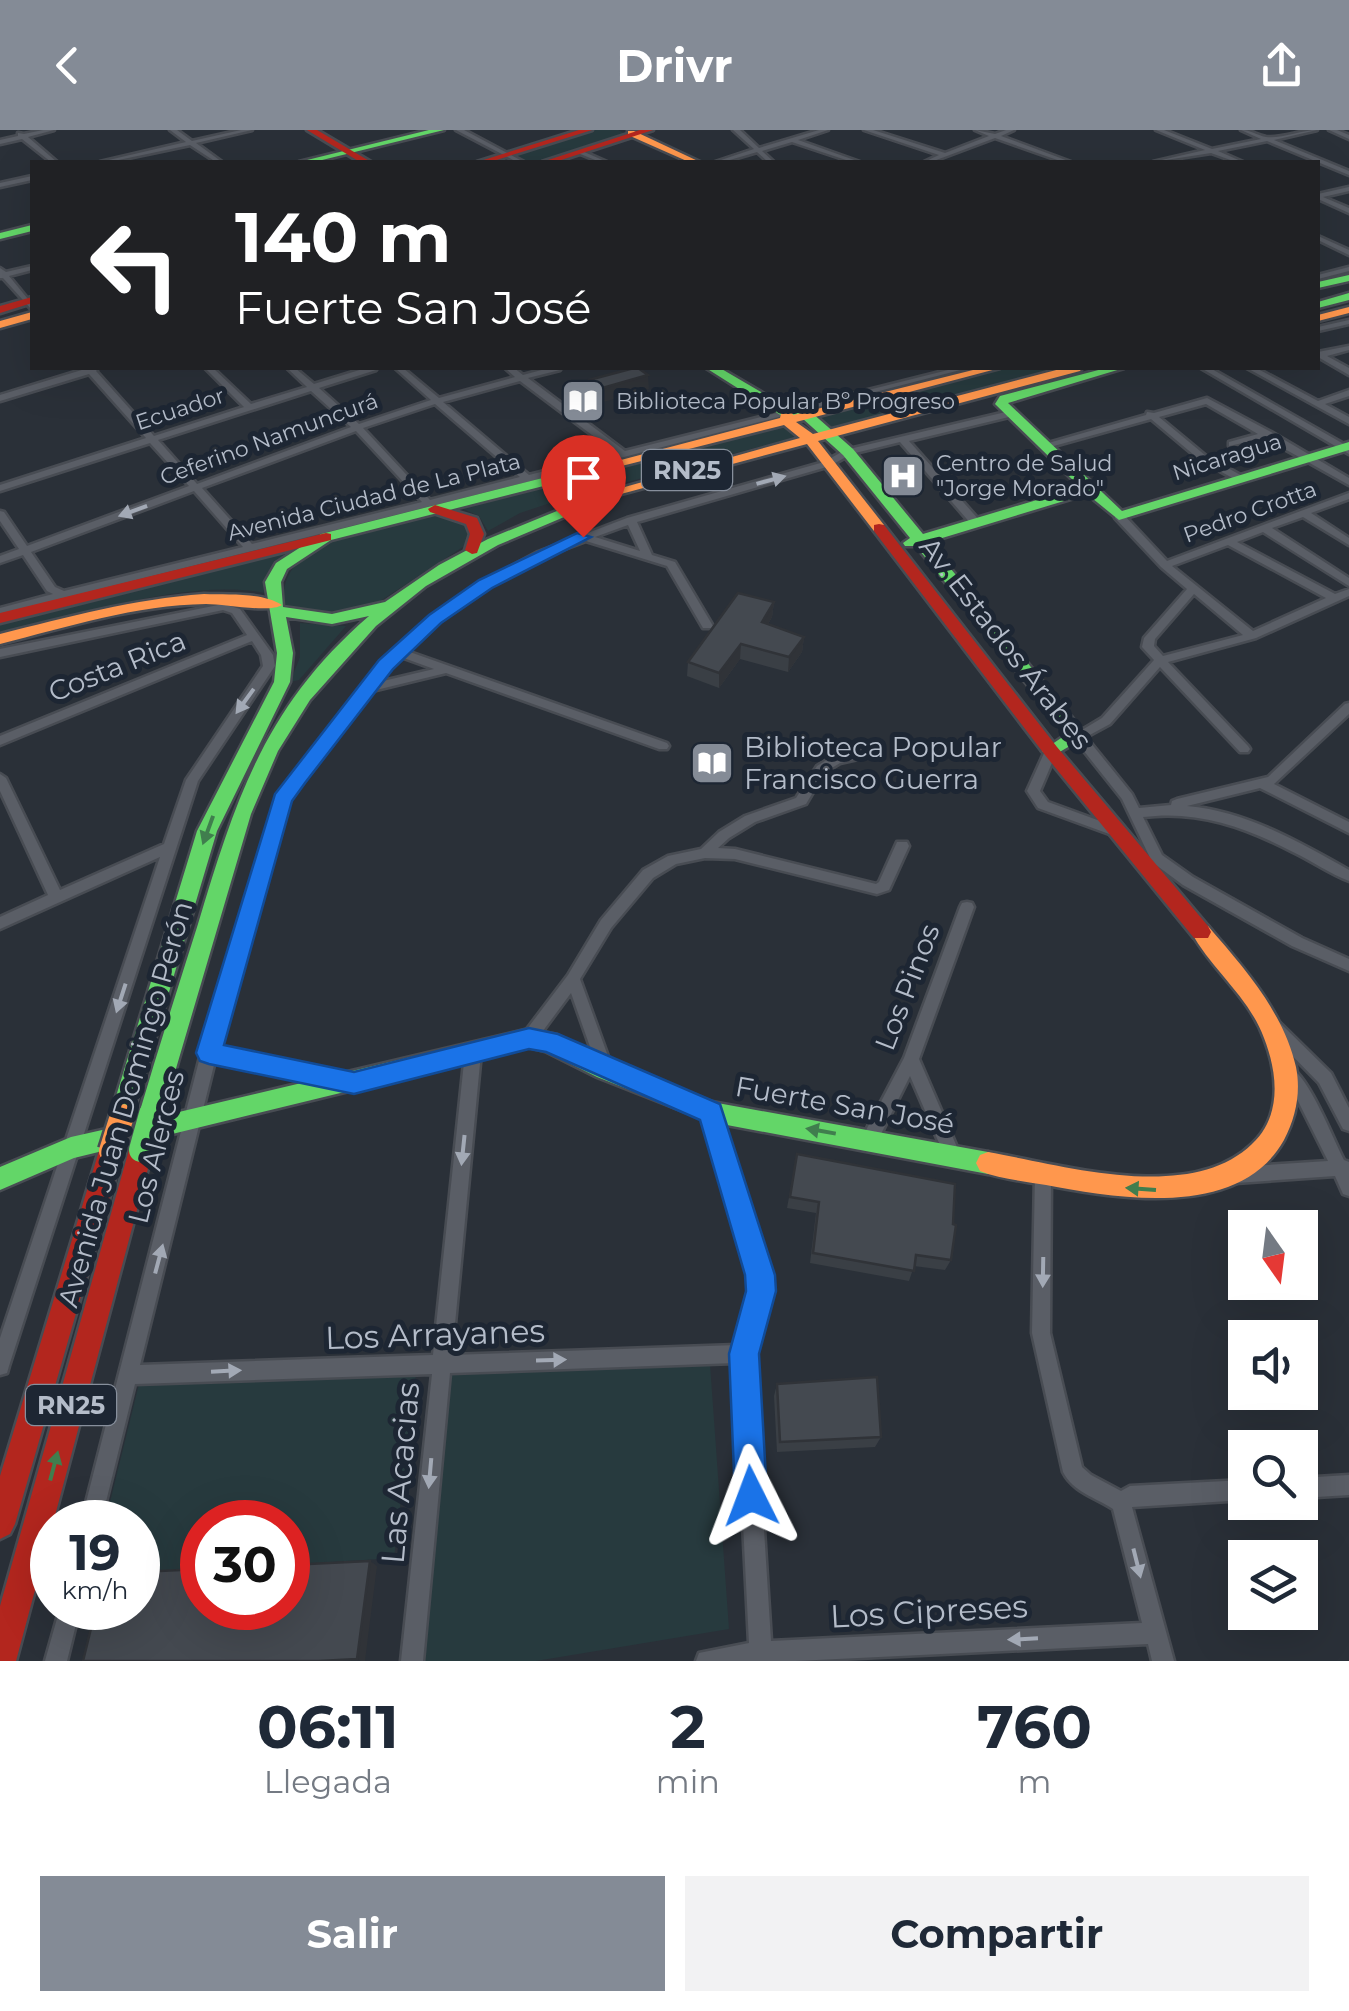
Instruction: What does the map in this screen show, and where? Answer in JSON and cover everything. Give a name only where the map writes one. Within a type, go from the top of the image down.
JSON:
[{"type":"main road","points":[[311,130],[357,157]]},
{"type":"main road","points":[[325,160],[357,157],[440,130]]},
{"type":"main road","points":[[514,159],[636,132],[692,160]]},
{"type":"main road","points":[[551,160],[584,141]]},
{"type":"main road","points":[[0,236],[30,228]]},
{"type":"main road","points":[[1320,287],[1349,278]]},
{"type":"main road","points":[[1320,304],[1349,296]]},
{"type":"main road","points":[[0,310],[30,306]]},
{"type":"main road","points":[[0,325],[30,307]]},
{"type":"main road","points":[[1320,317],[1349,310]]},
{"type":"main road","points":[[715,370],[813,431],[881,424],[910,412],[1068,370]]},
{"type":"main road","name":"Avenida Ciudad de La Plata","points":[[0,615],[618,458],[813,431],[988,370]]},
{"type":"main road","points":[[1111,370],[1004,399],[1001,404],[1120,516]]},
{"type":"main road","name":"Av. Estados Árabes","points":[[813,431],[827,464],[1051,751],[1249,990],[1274,1027],[1288,1073],[1284,1116],[1271,1150],[1236,1175]]},
{"type":"main road","name":"Av. Estados Árabes","points":[[813,431],[921,540],[1078,736]]},
{"type":"main road","name":"RN25","points":[[390,606],[472,550],[584,500],[813,431]]},
{"type":"main road","name":"Nicaragua","points":[[1120,516],[1347,448]]},
{"type":"main road","points":[[577,466],[618,458]]},
{"type":"main road","points":[[894,548],[1088,489]]},
{"type":"main road","points":[[432,506],[472,521],[478,534],[472,550]]},
{"type":"main road","name":"Avenida Juan Domingo Perón","points":[[0,1524],[207,831],[228,780],[282,684],[287,652],[276,608],[276,572],[331,532]]},
{"type":"main road","points":[[63,595],[106,591]]},
{"type":"main road","points":[[0,639],[183,598],[231,596],[300,619],[338,620],[390,606]]},
{"type":"main road","name":"Avenida Juan Domingo Perón","points":[[0,1661],[151,1114],[242,814],[263,763],[288,719],[321,676],[390,606]]},
{"type":"main road","points":[[0,651],[34,632]]},
{"type":"main road","points":[[1051,751],[1078,736]]},
{"type":"main road","points":[[0,1180],[72,1148],[529,1038]]},
{"type":"main road","name":"Fuerte San José","points":[[529,1038],[549,1042],[605,1070],[710,1112],[952,1154],[1043,1174],[1167,1191],[1236,1175]]},
{"type":"street","points":[[15,130],[52,160]]},
{"type":"street","points":[[0,142],[52,130]]},
{"type":"street","points":[[173,130],[217,160]]},
{"type":"street","points":[[112,160],[249,130]]},
{"type":"street","points":[[459,130],[514,159]]},
{"type":"street","points":[[736,130],[769,160]]},
{"type":"street","points":[[726,160],[825,130]]},
{"type":"street","points":[[867,130],[946,156]]},
{"type":"street","points":[[978,130],[1062,160]]},
{"type":"street","points":[[933,160],[1010,130]]},
{"type":"street","points":[[1159,130],[1235,160]]},
{"type":"street","points":[[1244,130],[1317,160]]},
{"type":"street","points":[[1168,160],[1314,130]]},
{"type":"street","points":[[1332,130],[1349,137]]},
{"type":"street","points":[[584,141],[602,160]]},
{"type":"street","points":[[794,141],[851,160]]},
{"type":"street","points":[[1320,161],[1349,173]]},
{"type":"street","points":[[0,186],[30,178]]},
{"type":"street","points":[[1320,195],[1349,188]]},
{"type":"street","points":[[1320,197],[1349,211]]},
{"type":"street","points":[[1320,239],[1349,253]]},
{"type":"street","points":[[2,274],[30,268]]},
{"type":"street","points":[[1320,276],[1349,269]]},
{"type":"street","points":[[2,274],[30,305]]},
{"type":"street","points":[[1320,329],[1349,322]]},
{"type":"street","points":[[1320,355],[1349,348]]},
{"type":"street","points":[[1320,356],[1349,372]]},
{"type":"street","points":[[0,398],[87,370]]},
{"type":"street","points":[[95,370],[251,549]]},
{"type":"street","points":[[210,370],[250,408]]},
{"type":"street","points":[[293,370],[357,427],[432,506]]},
{"type":"street","name":"Ecuador","points":[[0,488],[366,370]]},
{"type":"street","points":[[401,370],[528,478]]},
{"type":"street","points":[[512,370],[618,458]]},
{"type":"street","name":"Ceferino Namuncurá","points":[[0,560],[437,399],[547,370]]},
{"type":"street","points":[[917,370],[931,377]]},
{"type":"street","name":"Avenida Ciudad de La Plata","points":[[813,431],[931,377],[957,370]]},
{"type":"street","points":[[1209,370],[1347,448]]},
{"type":"street","points":[[1256,370],[1349,420]]},
{"type":"street","points":[[1318,404],[1349,393]]},
{"type":"street","points":[[1043,446],[1199,400],[1219,404],[1349,482]]},
{"type":"street","points":[[813,431],[904,442],[1010,414]]},
{"type":"street","points":[[1150,414],[1204,458],[1240,479]]},
{"type":"street","points":[[1232,444],[1268,434]]},
{"type":"street","points":[[904,442],[976,523]]},
{"type":"street","name":"Los Alerces","points":[[97,1500],[209,1053],[282,800],[398,652],[435,619],[486,584],[583,537],[630,520],[827,464]]},
{"type":"street","name":"Avenida Ciudad de La Plata","points":[[432,506],[577,466]]},
{"type":"street","name":"Pedro Crotta","points":[[1165,565],[1349,496]]},
{"type":"street","points":[[1304,513],[1349,542]]},
{"type":"street","points":[[0,514],[50,589],[63,595]]},
{"type":"street","points":[[1120,516],[1124,525],[1165,565],[1252,636]]},
{"type":"street","points":[[630,520],[647,556]]},
{"type":"street","points":[[1264,528],[1349,583]]},
{"type":"street","name":"Avenida Ciudad de La Plata","points":[[0,615],[63,595],[331,532]]},
{"type":"street","points":[[583,537],[671,564],[707,626]]},
{"type":"street","points":[[1228,541],[1336,600]]},
{"type":"street","points":[[1193,589],[1150,638],[1148,648],[1244,749]]},
{"type":"street","points":[[1078,736],[1106,721],[1160,660],[1252,636],[1349,592]]},
{"type":"street","points":[[0,651],[212,608],[236,610],[254,636]]},
{"type":"street","name":"Costa Rica","points":[[0,741],[254,636]]},
{"type":"street","name":"Avenida Juan Domingo Perón","points":[[0,1366],[170,847],[203,759],[269,666],[254,636]]},
{"type":"street","points":[[398,652],[442,671],[663,746]]},
{"type":"street","points":[[368,688],[442,671]]},
{"type":"street","points":[[1137,812],[1262,783],[1281,774],[1349,707]]},
{"type":"street","name":"Av. Estados Árabes","points":[[1078,736],[1137,812],[1145,840],[1157,858],[1298,942],[1349,965]]},
{"type":"street","points":[[1051,751],[1033,791],[1042,805],[1118,832]]},
{"type":"street","points":[[705,853],[750,819],[801,801],[820,769],[836,759],[864,754]]},
{"type":"street","points":[[0,778],[56,897]]},
{"type":"street","points":[[1262,783],[1349,828]]},
{"type":"street","points":[[1170,806],[1253,827],[1349,876]]},
{"type":"street","points":[[529,1038],[573,979],[606,924],[648,874],[673,860],[705,853],[735,854],[877,889],[884,886],[902,846]]},
{"type":"street","points":[[0,923],[170,847]]},
{"type":"street","name":"Los Pinos","points":[[870,1139],[912,1059],[967,906]]},
{"type":"street","points":[[573,979],[605,1070]]},
{"type":"street","name":"Av. Estados Árabes","points":[[1274,1027],[1325,1078],[1349,1124]]},
{"type":"street","name":"Las Acacias","points":[[412,1661],[473,1052]]},
{"type":"street","points":[[209,1053],[354,1083]]},
{"type":"street","points":[[912,1059],[952,1154]]},
{"type":"street","name":"Av. Estados Árabes","points":[[1288,1073],[1302,1090],[1345,1168],[1349,1188]]},
{"type":"street","points":[[710,1112],[760,1275],[761,1291],[744,1354],[761,1656]]},
{"type":"street","name":"Fuerte San José","points":[[1236,1175],[1345,1168]]},
{"type":"street","points":[[1043,1174],[1041,1333],[1073,1472],[1082,1483],[1107,1491],[1122,1503],[1163,1661]]},
{"type":"street","name":"Los Arrayanes","points":[[128,1375],[744,1354]]},
{"type":"street","points":[[1318,1487],[1349,1486]]},
{"type":"street","points":[[1122,1503],[1130,1496],[1228,1491]]},
{"type":"street","points":[[56,1661],[64,1630]]},
{"type":"street","name":"Los Cipreses","points":[[707,1661],[1155,1633]]},
{"type":"green space","points":[[594,130],[618,130],[628,135],[547,160],[495,160]]},
{"type":"green space","points":[[994,370],[1056,370],[831,428],[814,421],[816,416]]},
{"type":"green space","points":[[779,425],[789,426],[796,437],[553,502],[520,513],[488,531],[479,516],[461,508]]},
{"type":"green space","points":[[438,513],[466,521],[469,543],[368,609],[323,614],[284,606],[286,582],[297,563],[315,549],[364,529]]},
{"type":"green space","points":[[285,553],[267,576],[265,593],[235,590],[168,595],[0,633],[0,625]]},
{"type":"green space","points":[[300,623],[346,626],[299,680],[290,682],[300,657]]},
{"type":"green space","points":[[710,1364],[729,1629],[536,1661],[420,1661],[444,1374]]},
{"type":"green space","points":[[416,1374],[394,1558],[310,1564],[310,1500],[180,1500],[180,1571],[160,1573],[160,1500],[110,1500],[139,1384]]},
{"type":"building","points":[[626,370],[641,370],[648,375],[592,391],[589,380]]},
{"type":"building","points":[[738,593],[774,602],[762,622],[804,637],[789,657],[741,644],[719,673],[688,662]]},
{"type":"building","points":[[797,1154],[955,1184],[956,1225],[951,1260],[916,1255],[914,1271],[813,1253],[819,1202],[790,1197]]},
{"type":"building","points":[[877,1377],[881,1437],[780,1442],[777,1384]]},
{"type":"building","points":[[370,1561],[357,1659],[83,1661],[91,1630],[160,1630],[160,1571],[180,1570],[180,1630],[310,1630],[310,1564]]},
{"type":"traffic: fast","points":[[312,160],[440,130]]},
{"type":"traffic: fast","points":[[0,236],[30,228]]},
{"type":"traffic: fast","points":[[1320,285],[1349,278]]},
{"type":"traffic: fast","points":[[1320,304],[1349,296]]},
{"type":"traffic: fast","points":[[715,370],[787,413],[806,415],[848,452],[1078,736],[1051,751]]},
{"type":"traffic: fast","points":[[1111,370],[1004,399],[1001,404],[1119,516],[1349,446]]},
{"type":"traffic: fast","points":[[122,1116],[207,831],[282,682],[285,653],[273,594],[273,582],[281,566],[326,537],[590,470]]},
{"type":"traffic: fast","points":[[910,543],[1088,489]]},
{"type":"traffic: fast","points":[[151,1114],[241,814],[269,751],[304,696],[370,622],[421,583],[518,530],[621,490]]},
{"type":"traffic: fast","points":[[279,611],[332,619],[385,607]]},
{"type":"traffic: fast","points":[[0,1179],[71,1148],[529,1038],[549,1042],[605,1070],[711,1112],[988,1163]]},
{"type":"traffic: fast","points":[[141,1150],[151,1114]]},
{"type":"traffic: slow","points":[[631,133],[691,160]]},
{"type":"traffic: slow","points":[[1320,317],[1349,310]]},
{"type":"traffic: slow","points":[[0,325],[30,316]]},
{"type":"traffic: slow","points":[[590,470],[986,370]]},
{"type":"traffic: slow","points":[[621,490],[1069,370]]},
{"type":"traffic: slow","points":[[787,413],[786,420],[809,438],[879,528]]},
{"type":"traffic: slow","points":[[0,639],[170,602],[239,600],[274,605]]},
{"type":"traffic: slow","points":[[988,1163],[1100,1183],[1168,1187],[1228,1175],[1269,1144],[1281,1122],[1287,1097],[1285,1069],[1275,1037],[1251,995],[1201,932]]},
{"type":"traffic: slow","points":[[111,1151],[122,1116]]},
{"type":"traffic: jam","points":[[311,130],[363,160]]},
{"type":"traffic: jam","points":[[489,160],[588,130]]},
{"type":"traffic: jam","points":[[553,160],[649,130]]},
{"type":"traffic: jam","points":[[0,310],[30,301]]},
{"type":"traffic: jam","points":[[435,509],[472,521],[477,534],[472,550]]},
{"type":"traffic: jam","points":[[879,528],[1051,751],[1201,932]]},
{"type":"traffic: jam","points":[[0,618],[326,537]]},
{"type":"traffic: jam","points":[[0,1661],[141,1150]]},
{"type":"traffic: jam","points":[[0,1524],[111,1151]]},
{"type":"place","name":"Biblioteca Popular Bº Progreso","points":[[583,401]]},
{"type":"place","name":"Centro de Salud \"Jorge Morado\"","points":[[903,476]]},
{"type":"place","name":"Biblioteca Popular Francisco Guerra","points":[[712,763]]},
{"type":"route","points":[[583,537],[486,584],[435,619],[386,664],[282,800],[209,1053],[354,1083],[529,1038],[549,1042],[605,1070],[710,1112],[760,1275],[761,1291],[744,1354],[751,1496]]}]
